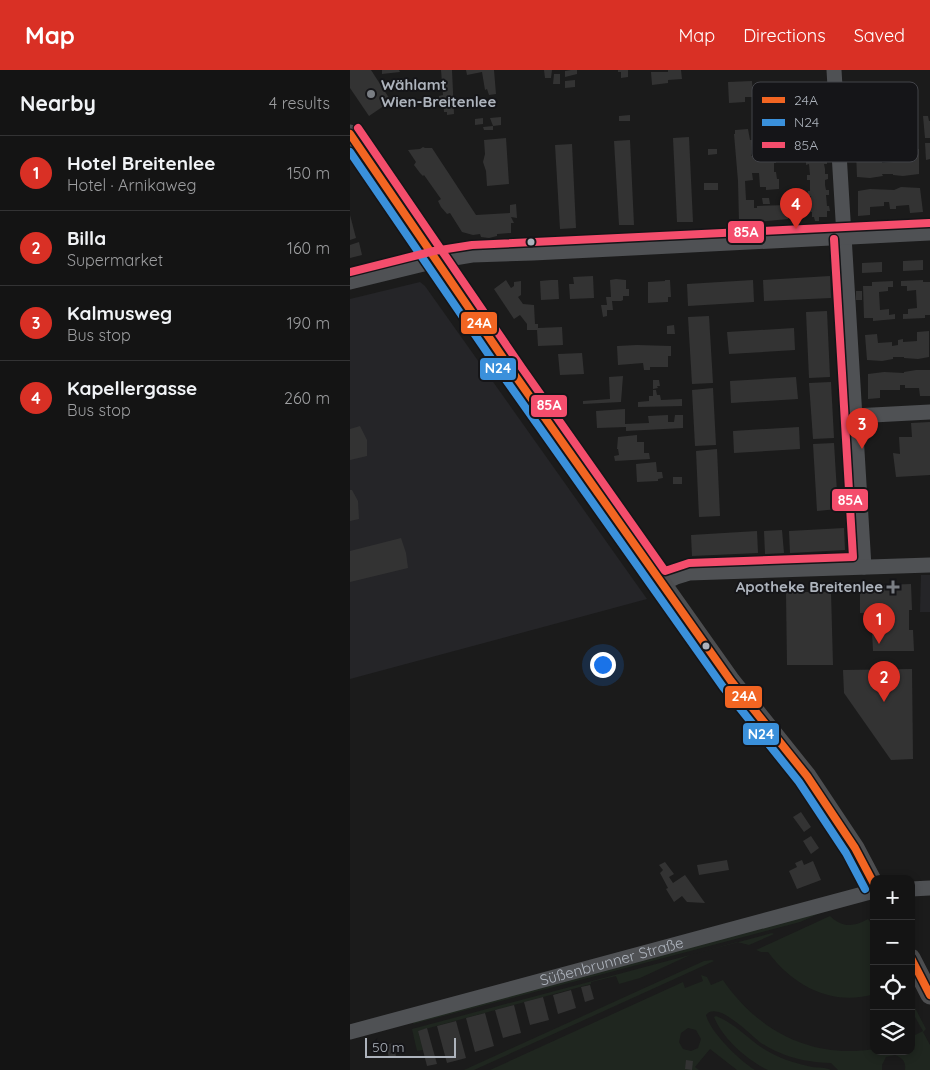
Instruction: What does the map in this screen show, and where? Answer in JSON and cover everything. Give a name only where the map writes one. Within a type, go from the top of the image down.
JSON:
[{"type":"main road","points":[[350,134],[514,374],[662,584],[732,681],[807,776],[855,848],[870,876]]},
{"type":"main road","points":[[915,965],[930,995]]},
{"type":"street","points":[[839,162],[864,567]]},
{"type":"street","points":[[350,282],[436,261],[472,255],[930,233]]},
{"type":"street","points":[[854,416],[930,412]]},
{"type":"street","points":[[662,584],[689,573],[930,565]]},
{"type":"street","points":[[915,889],[930,888]]},
{"type":"street","name":"Süßenbrunner Straße","points":[[350,1032],[870,892]]},
{"type":"shaded area","points":[[420,282],[425,286],[647,599],[350,679],[350,299]]},
{"type":"shaded area","points":[[921,575],[930,575],[930,612],[920,612]]},
{"type":"shaded area","points":[[836,906],[800,922],[413,1024],[415,1021]]},
{"type":"shaded area","points":[[830,916],[839,923],[848,925],[858,924],[868,919],[870,922],[870,995],[843,998],[814,990],[789,974],[768,952],[756,950]]},
{"type":"shaded area","points":[[772,933],[774,934],[749,945],[738,942]]},
{"type":"shaded area","points":[[703,951],[640,978],[619,984],[616,976],[418,1031],[423,1050],[417,1051],[412,1029]]},
{"type":"shaded area","points":[[704,961],[714,961],[474,1070],[464,1070]]},
{"type":"shaded area","points":[[701,975],[707,977],[711,985],[723,980],[752,1014],[788,1037],[808,1045],[829,1050],[870,1049],[870,1055],[895,1055],[886,1057],[882,1070],[838,1070],[831,1063],[790,1057],[774,1050],[761,1043],[726,1015],[711,1012],[706,1015],[719,1038],[755,1070],[737,1070],[710,1049],[695,1067],[699,1070],[490,1070],[683,982],[685,988],[703,981]],"holes":[[[688,1028],[696,1030],[701,1039],[698,1048],[691,1051],[683,1049],[679,1042],[681,1033]]]},
{"type":"shaded area","points":[[915,1008],[926,1029],[923,1032],[930,1045],[930,1070],[905,1070],[905,1065],[900,1057],[895,1055],[915,1055],[915,1035],[923,1031],[915,1017]]},
{"type":"shaded area","points":[[714,1017],[724,1019],[764,1049],[786,1060],[831,1070],[768,1070],[752,1061],[736,1048],[718,1025]]},
{"type":"building","name":"Wählamt Wien-Breitenlee","points":[[350,70],[371,70],[391,101],[369,116],[350,88]]},
{"type":"building","points":[[382,70],[399,70],[400,72],[382,74]]},
{"type":"building","points":[[441,70],[452,70],[454,114],[447,115],[447,112],[444,112],[443,99],[439,100],[439,96],[443,95]]},
{"type":"building","points":[[466,70],[494,70],[496,94],[489,95],[487,89],[485,90],[482,72],[467,75]]},
{"type":"building","points":[[544,70],[552,70],[551,78],[545,78]]},
{"type":"building","points":[[577,70],[577,74],[565,77],[565,71]]},
{"type":"building","points":[[618,70],[628,70],[628,77],[621,78],[621,72],[618,72]]},
{"type":"building","points":[[668,70],[681,70],[682,79],[668,80],[668,83],[652,85],[651,72],[668,72]]},
{"type":"building","points":[[554,74],[560,74],[560,84],[553,84]]},
{"type":"building","points":[[575,80],[575,87],[565,88],[565,81]]},
{"type":"building","points":[[752,81],[752,97],[745,97],[745,102],[729,103],[728,82]]},
{"type":"building","points":[[630,115],[630,121],[619,121],[619,116]]},
{"type":"building","points":[[923,116],[928,116],[930,121],[930,138],[925,138]]},
{"type":"building","points":[[501,117],[501,125],[493,126],[490,118]]},
{"type":"building","points":[[483,118],[483,124],[475,125],[475,119]]},
{"type":"building","points":[[493,126],[493,130],[484,130],[483,127]]},
{"type":"building","points":[[748,129],[750,140],[752,140],[752,162],[776,162],[774,163],[774,172],[776,172],[777,179],[779,179],[779,189],[766,190],[766,187],[760,187],[759,173],[752,173],[753,180],[745,181],[746,200],[754,200],[754,208],[757,208],[757,206],[788,205],[788,219],[758,222],[755,219],[755,221],[739,222],[735,130]]},
{"type":"building","points":[[689,137],[693,222],[677,222],[673,138]]},
{"type":"building","points":[[506,138],[509,184],[487,186],[483,162],[485,154],[484,140]]},
{"type":"building","points":[[630,140],[634,225],[619,225],[614,141]]},
{"type":"building","points":[[925,143],[930,143],[930,159],[926,160]]},
{"type":"building","points":[[572,144],[576,228],[560,229],[555,145]]},
{"type":"building","points":[[423,147],[432,148],[476,215],[510,213],[510,205],[516,204],[517,218],[511,217],[514,223],[511,223],[511,233],[497,234],[497,236],[489,238],[481,237],[480,234],[473,235],[462,232],[450,213],[447,214],[441,207],[438,201],[441,199],[424,175],[414,165],[416,162],[408,150]]},
{"type":"building","points":[[708,149],[717,149],[717,154],[708,155]]},
{"type":"building","points":[[918,149],[919,174],[903,176],[882,174],[883,176],[870,178],[857,177],[856,162],[918,162]]},
{"type":"building","points":[[806,162],[827,162],[827,164],[824,164],[825,174],[828,174],[825,185],[826,190],[829,190],[829,195],[826,195],[827,206],[829,206],[830,211],[827,211],[827,217],[819,217],[819,221],[815,221],[814,217],[812,217],[812,212],[809,212],[811,196],[808,196],[810,180],[807,180],[807,175],[810,175],[809,164],[806,165]]},
{"type":"building","points":[[704,183],[718,183],[718,190],[704,190]]},
{"type":"building","points":[[901,187],[920,188],[923,212],[910,213],[909,205],[896,206],[896,209],[890,209],[889,202],[884,202],[884,206],[870,207],[870,215],[858,216],[858,191],[870,189],[894,190]]},
{"type":"building","points":[[762,198],[769,198],[770,204],[763,204]]},
{"type":"building","points":[[350,215],[356,238],[350,240]]},
{"type":"building","points":[[359,242],[362,255],[350,258],[350,245]]},
{"type":"building","points":[[923,260],[923,270],[903,271],[903,261]]},
{"type":"building","points":[[882,262],[882,272],[862,273],[862,263]]},
{"type":"building","points":[[593,276],[594,298],[570,299],[569,284],[574,284],[573,277]]},
{"type":"building","points":[[830,276],[831,298],[764,301],[763,280]]},
{"type":"building","points":[[506,280],[511,288],[514,286],[514,282],[521,281],[521,295],[518,297],[523,304],[534,305],[535,324],[538,324],[538,328],[562,327],[563,345],[538,346],[537,330],[527,330],[527,324],[520,315],[514,319],[494,289]]},
{"type":"building","points":[[558,280],[559,299],[541,300],[540,281]]},
{"type":"building","points":[[610,280],[626,280],[626,289],[629,289],[629,296],[623,296],[621,301],[612,301],[613,310],[607,310],[607,316],[603,317],[601,305],[607,305],[606,297],[611,297]]},
{"type":"building","points":[[670,280],[671,297],[668,297],[668,302],[648,303],[648,282]]},
{"type":"building","points":[[753,280],[754,302],[688,306],[687,284]]},
{"type":"building","points":[[923,280],[923,282],[930,282],[930,315],[925,315],[925,318],[903,319],[903,314],[908,314],[908,309],[917,308],[916,290],[907,291],[907,286],[901,286],[901,281]]},
{"type":"building","points":[[893,281],[893,287],[888,287],[888,291],[879,292],[880,310],[889,309],[889,315],[895,314],[895,319],[873,321],[873,318],[864,318],[863,286],[872,286],[872,282]]},
{"type":"building","points":[[856,291],[862,291],[862,300],[856,300]]},
{"type":"building","points":[[827,311],[830,377],[809,378],[806,312]]},
{"type":"building","points":[[709,316],[713,383],[692,384],[688,317]]},
{"type":"building","points":[[674,325],[675,334],[667,334],[667,326]]},
{"type":"building","points":[[794,328],[795,350],[729,354],[727,332]]},
{"type":"building","points":[[929,331],[929,357],[918,359],[893,357],[893,359],[882,361],[867,360],[865,335],[877,334],[878,343],[892,342],[892,346],[898,345],[898,340],[903,339],[903,342],[917,341],[917,332]]},
{"type":"building","points":[[617,346],[671,346],[671,356],[668,356],[668,367],[650,367],[650,370],[644,370],[643,363],[618,365]]},
{"type":"building","points":[[582,353],[584,374],[560,375],[558,354]]},
{"type":"building","points":[[916,370],[930,370],[930,396],[920,396],[919,388],[905,388],[905,385],[900,385],[900,390],[880,390],[880,398],[868,399],[868,374],[884,372],[904,373]]},
{"type":"building","points":[[623,376],[621,402],[583,404],[583,401],[610,399],[609,377]]},
{"type":"building","points":[[796,377],[798,399],[731,403],[730,381]]},
{"type":"building","points":[[653,380],[659,380],[660,386],[657,386],[658,388],[653,389]]},
{"type":"building","points":[[831,382],[834,438],[813,439],[809,383]]},
{"type":"building","points":[[713,388],[716,445],[695,446],[692,390]]},
{"type":"building","points":[[653,390],[656,390],[657,395],[660,395],[661,400],[682,399],[682,406],[638,407],[638,402],[649,401],[649,396],[653,396]]},
{"type":"building","points":[[625,409],[625,424],[649,423],[648,416],[668,415],[668,422],[674,422],[675,415],[683,415],[683,428],[626,431],[626,427],[597,428],[596,411]]},
{"type":"building","points":[[930,422],[930,475],[896,477],[893,453],[900,454],[899,437],[912,437],[911,423]]},
{"type":"building","points":[[360,426],[367,440],[367,456],[350,460],[350,429]]},
{"type":"building","points":[[799,427],[800,449],[734,453],[733,431]]},
{"type":"building","points":[[637,435],[637,442],[644,442],[644,453],[649,453],[650,459],[615,461],[614,456],[619,455],[617,449],[618,437]]},
{"type":"building","points":[[834,443],[838,509],[817,511],[813,444]]},
{"type":"building","points":[[717,449],[720,516],[699,517],[696,451]]},
{"type":"building","points":[[656,462],[657,472],[662,472],[663,478],[658,479],[658,481],[637,482],[636,464]]},
{"type":"building","points":[[673,477],[682,477],[682,484],[673,484]]},
{"type":"building","points":[[350,490],[352,490],[358,501],[359,519],[350,521]]},
{"type":"building","points":[[844,528],[845,550],[790,553],[789,531]]},
{"type":"building","points":[[782,530],[784,553],[765,554],[764,531]]},
{"type":"building","points":[[757,531],[758,553],[692,556],[691,535]]},
{"type":"building","points":[[401,538],[408,568],[350,582],[350,551]]},
{"type":"building","points":[[911,584],[912,610],[909,610],[909,630],[913,630],[914,651],[873,651],[872,631],[877,631],[877,621],[888,621],[887,612],[860,613],[860,586]]},
{"type":"building","points":[[786,592],[831,592],[833,665],[787,665]]},
{"type":"building","points":[[912,669],[913,759],[891,760],[844,693],[843,670]]},
{"type":"building","points":[[801,812],[811,827],[804,832],[793,817]]},
{"type":"building","points":[[811,836],[819,848],[811,854],[803,841]]},
{"type":"building","points":[[727,860],[729,870],[699,875],[697,865]]},
{"type":"building","points":[[802,860],[804,865],[813,861],[821,880],[797,889],[789,871],[797,867],[795,863]]},
{"type":"building","points":[[665,862],[674,874],[669,877],[673,883],[685,875],[705,903],[687,902],[682,896],[674,902],[666,889],[668,888],[660,873],[663,870],[659,865]]},
{"type":"building","points":[[590,985],[594,999],[585,1002],[581,987]]},
{"type":"building","points":[[571,990],[576,1008],[558,1014],[553,995]]},
{"type":"building","points":[[543,997],[549,1020],[530,1025],[524,1002]]},
{"type":"building","points":[[514,1005],[521,1033],[503,1038],[495,1010]]},
{"type":"building","points":[[485,1013],[494,1046],[475,1052],[466,1018]]},
{"type":"building","points":[[456,1021],[466,1058],[447,1063],[437,1026]]},
{"type":"building","points":[[427,1028],[437,1064],[427,1066],[418,1031]]},
{"type":"building","points":[[393,1043],[396,1056],[389,1058],[386,1045]]},
{"type":"building","points":[[686,1060],[693,1061],[692,1070],[685,1069]]},
{"type":"transit line","name":"85A","points":[[358,128],[522,368],[665,571],[689,563],[853,557],[834,239]]},
{"type":"transit line","name":"24A","points":[[350,134],[514,374],[731,681],[807,776],[855,848],[870,876]]},
{"type":"transit line","name":"N24","points":[[350,152],[506,380],[723,687],[799,782],[846,853],[865,889]]},
{"type":"transit line","name":"85A","points":[[350,272],[434,251],[472,245],[929,223]]},
{"type":"transit line","name":"24A","points":[[915,965],[930,995]]},
{"type":"place","name":"Wählamt Wien-Breitenlee","points":[[371,94]]},
{"type":"place","name":"Kapellergasse","points":[[796,229]]},
{"type":"place","name":"Kalmusweg","points":[[862,449]]},
{"type":"place","name":"Apotheke Breitenlee","points":[[893,587]]},
{"type":"place","name":"Hotel Breitenlee","points":[[879,644]]},
{"type":"place","name":"Billa","points":[[884,702]]}]
